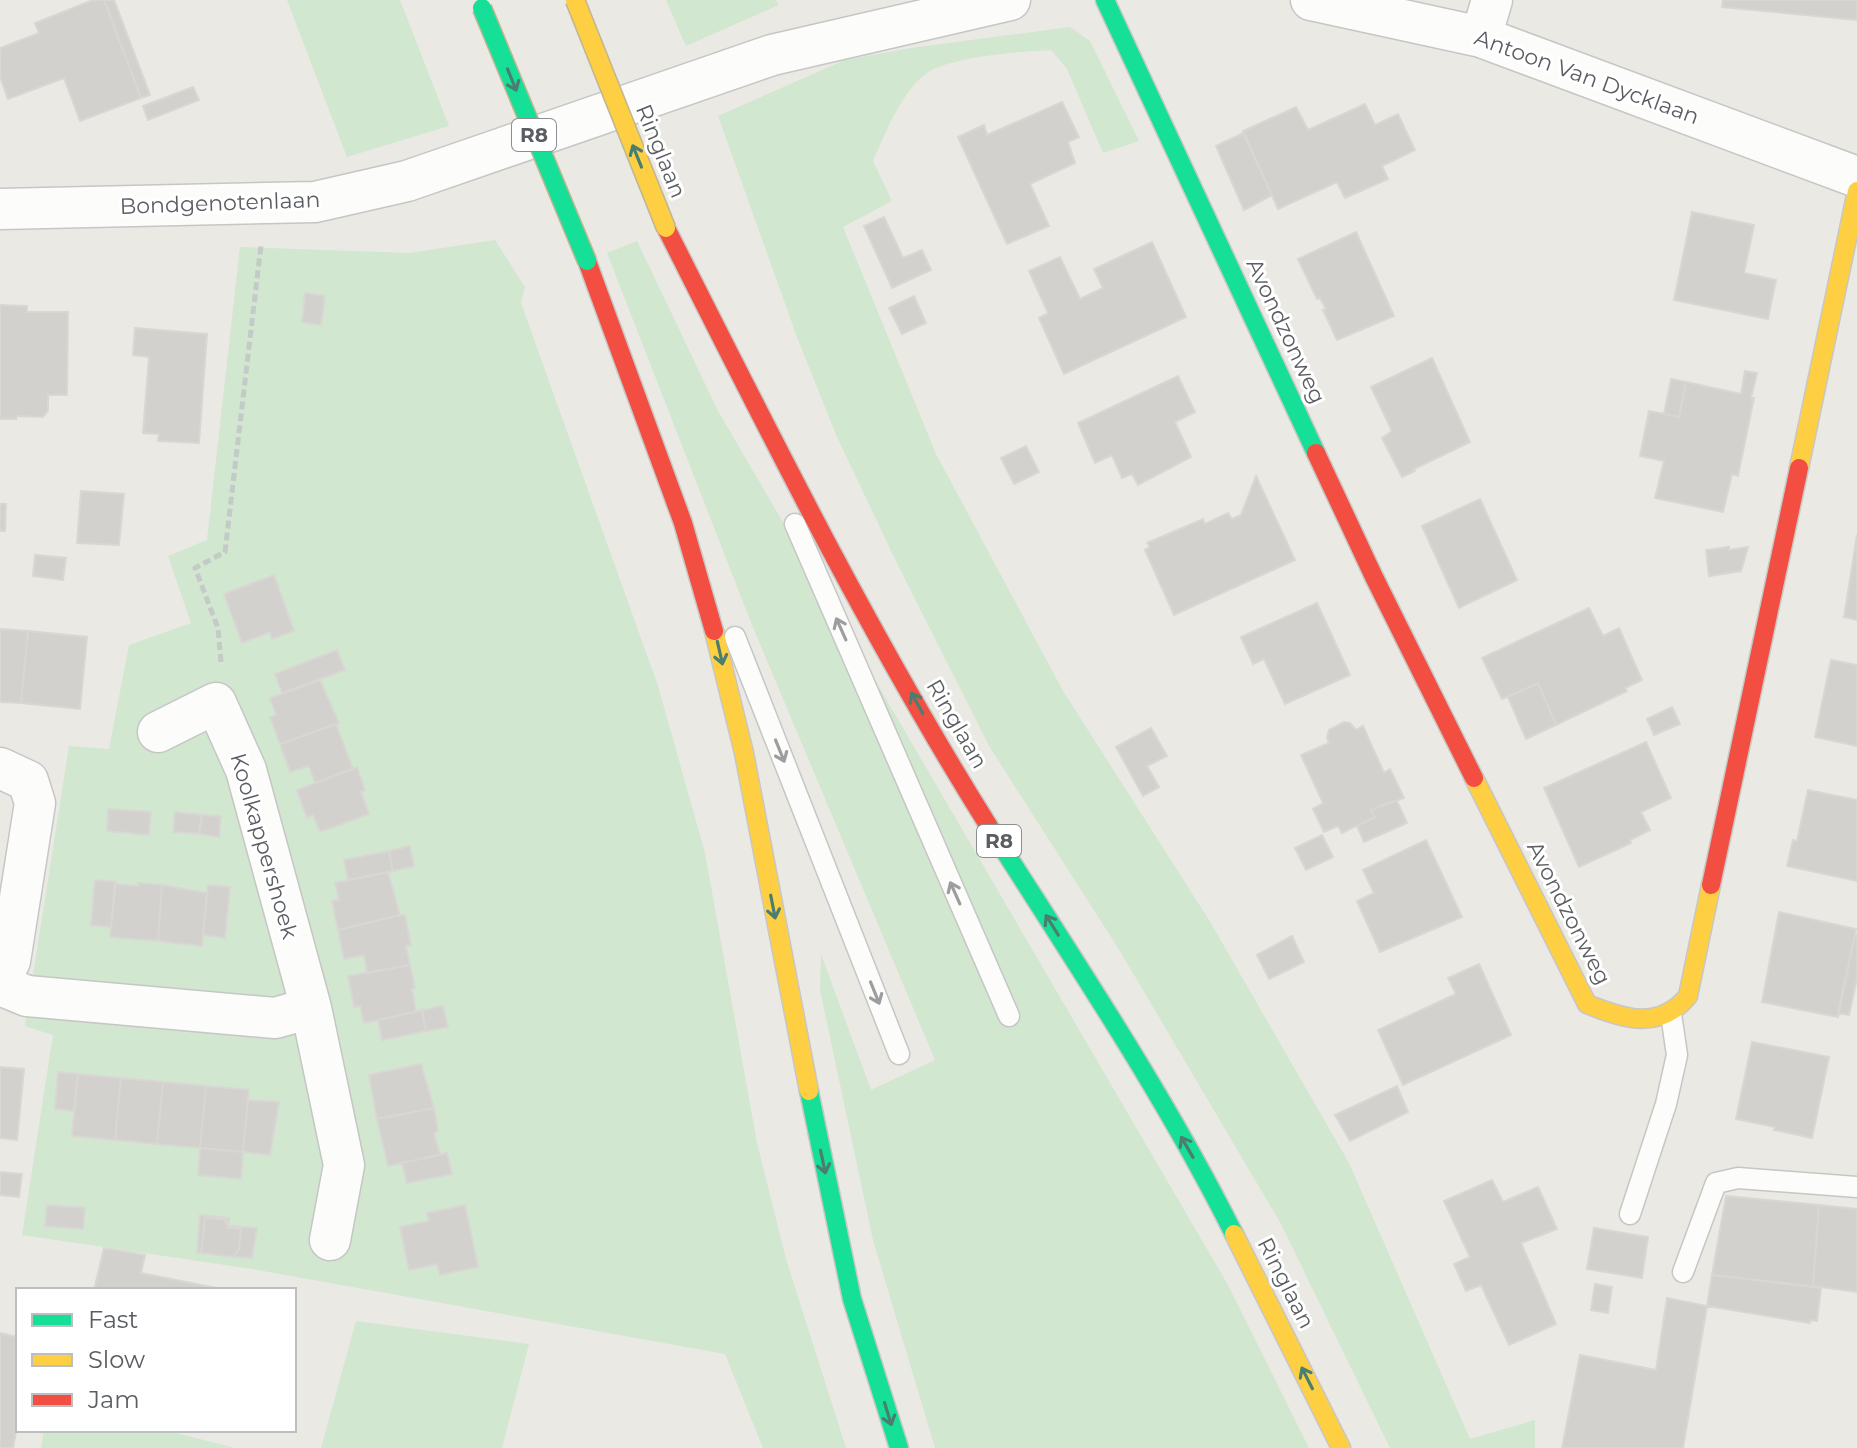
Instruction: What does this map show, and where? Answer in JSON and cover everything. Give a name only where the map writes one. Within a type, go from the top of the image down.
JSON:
[{"type":"main road","name":"Ringlaan","points":[[575,0],[666,228],[792,478],[946,757],[1146,1076],[1210,1186],[1341,1448]]},
{"type":"main road","name":"Avondzonweg","points":[[1105,0],[1374,577],[1587,1004],[1619,1018],[1647,1019],[1671,1014]]},
{"type":"main road","name":"R8","points":[[480,4],[587,261],[683,523],[716,637],[744,753],[806,1079],[852,1299],[899,1448]]},
{"type":"main road","points":[[1671,1014],[1688,996],[1857,191]]},
{"type":"street","name":"Bondgenotenlaan","points":[[0,209],[315,202],[407,181],[772,55],[1010,0]]},
{"type":"street","name":"Antoon Van Dycklaan","points":[[1311,0],[1486,18],[1857,177]]},
{"type":"street","points":[[158,732],[216,703]]},
{"type":"street","name":"Koolkappershoek","points":[[216,703],[246,770],[311,1008],[344,1165],[330,1240]]},
{"type":"street","points":[[0,768],[28,781],[35,803],[10,961],[0,982],[27,996],[275,1018],[311,1008]]},
{"type":"lane","points":[[666,228],[1009,1016]]},
{"type":"lane","points":[[587,261],[899,1054]]},
{"type":"lane","points":[[1630,1214],[1666,1104],[1677,1055],[1671,1014]]},
{"type":"lane","points":[[1683,1272],[1716,1183],[1738,1178],[1857,1187]]},
{"type":"path","points":[[216,703],[222,657],[218,628],[195,568],[225,552],[265,204]]},
{"type":"green space","points":[[287,0],[400,0],[449,126],[347,157]]},
{"type":"green space","points":[[666,0],[776,0],[779,5],[686,46]]},
{"type":"green space","points":[[1070,27],[1090,41],[1139,141],[1103,153],[1067,69],[1051,50],[984,56],[949,64],[934,69],[914,84],[894,116],[873,161],[892,201],[843,227],[936,454],[1063,691],[1209,920],[1349,1163],[1470,1439],[1535,1420],[1535,1448],[1390,1448],[1281,1224],[1120,951],[989,746],[837,437],[797,337],[718,116],[845,60]]},
{"type":"green space","points":[[495,240],[525,287],[521,303],[658,686],[705,853],[757,1143],[786,1259],[846,1448],[763,1448],[725,1354],[252,1269],[22,1235],[53,1035],[25,1026],[69,746],[109,749],[129,645],[191,623],[168,556],[207,540],[240,247],[410,253]]},
{"type":"green space","points":[[637,241],[718,411],[1228,1285],[1309,1448],[935,1448],[873,1240],[820,990],[821,954],[871,1090],[935,1060],[752,625],[607,253]]},
{"type":"green space","points":[[356,1321],[529,1344],[502,1448],[321,1448]]},
{"type":"green space","points":[[44,1432],[172,1432],[235,1448],[41,1448]]},
{"type":"building","points":[[93,0],[104,0],[141,98],[80,121],[64,78],[8,99],[0,77],[0,48],[39,33],[35,23]]},
{"type":"building","points":[[104,0],[114,0],[150,95],[141,98]]},
{"type":"building","points":[[1723,0],[1857,0],[1857,20],[1722,7]]},
{"type":"building","points":[[193,87],[199,100],[148,120],[143,106]]},
{"type":"building","points":[[1062,102],[1079,137],[1068,142],[1075,163],[1030,184],[1049,226],[1007,244],[958,137],[984,125],[987,135]]},
{"type":"building","points":[[1365,104],[1375,125],[1398,114],[1415,150],[1382,166],[1388,179],[1345,198],[1337,182],[1278,209],[1243,131],[1296,107],[1308,130]]},
{"type":"building","points":[[1243,133],[1272,195],[1244,210],[1216,146]]},
{"type":"building","points":[[1692,212],[1754,225],[1744,273],[1776,280],[1768,319],[1674,300]]},
{"type":"building","points":[[884,217],[903,258],[922,250],[931,270],[892,288],[864,226]]},
{"type":"building","points":[[1356,232],[1394,316],[1337,340],[1323,310],[1326,309],[1320,298],[1317,299],[1298,259]]},
{"type":"building","points":[[1152,242],[1186,317],[1064,374],[1039,318],[1048,313],[1029,271],[1060,257],[1080,299],[1103,288],[1094,269]]},
{"type":"building","points":[[305,293],[325,296],[321,325],[302,322]]},
{"type":"building","points":[[914,296],[926,323],[902,334],[889,308]]},
{"type":"building","points":[[0,305],[27,306],[27,312],[68,312],[67,395],[48,395],[48,411],[43,417],[0,419]]},
{"type":"building","points":[[135,328],[207,334],[199,443],[158,441],[159,434],[143,433],[149,357],[133,355]]},
{"type":"building","points":[[1432,358],[1470,442],[1402,477],[1382,438],[1392,431],[1371,387]]},
{"type":"building","points":[[1745,371],[1757,373],[1751,398],[1754,398],[1738,476],[1732,474],[1723,512],[1655,498],[1664,461],[1640,456],[1649,411],[1679,417],[1686,382],[1741,394]]},
{"type":"building","points":[[1178,376],[1195,412],[1175,422],[1191,457],[1138,485],[1132,474],[1122,478],[1112,455],[1095,463],[1078,423]]},
{"type":"building","points":[[1671,379],[1686,382],[1679,417],[1664,414]]},
{"type":"building","points":[[1026,446],[1039,472],[1014,484],[1001,458]]},
{"type":"building","points":[[1256,476],[1295,560],[1174,615],[1145,550],[1150,547],[1147,543],[1203,519],[1205,524],[1228,513],[1232,519],[1241,515]]},
{"type":"building","points":[[81,491],[124,494],[119,545],[77,543]]},
{"type":"building","points":[[1480,499],[1517,580],[1459,608],[1422,526]]},
{"type":"building","points":[[0,504],[6,504],[5,531],[0,531]]},
{"type":"building","points":[[1857,535],[1857,620],[1844,617]]},
{"type":"building","points":[[1729,547],[1729,550],[1748,547],[1741,571],[1709,576],[1706,550]]},
{"type":"building","points":[[35,555],[66,558],[63,580],[33,576]]},
{"type":"building","points":[[274,575],[294,631],[272,639],[270,632],[242,643],[224,594]]},
{"type":"building","points":[[1317,603],[1350,675],[1285,704],[1264,659],[1253,664],[1241,637]]},
{"type":"building","points":[[1589,608],[1603,636],[1619,628],[1642,680],[1625,688],[1627,691],[1556,725],[1538,683],[1502,699],[1482,658]]},
{"type":"building","points":[[0,629],[28,631],[21,703],[0,702]]},
{"type":"building","points":[[28,631],[87,637],[80,709],[21,703]]},
{"type":"building","points":[[337,650],[345,670],[282,693],[275,674]]},
{"type":"building","points":[[1831,660],[1857,665],[1857,746],[1815,737]]},
{"type":"building","points":[[320,680],[339,723],[280,744],[270,717],[276,715],[270,698]]},
{"type":"building","points":[[1538,683],[1556,725],[1526,739],[1508,697]]},
{"type":"building","points":[[1672,707],[1680,724],[1654,735],[1647,719]]},
{"type":"building","points":[[1344,722],[1350,723],[1356,730],[1363,726],[1384,773],[1390,769],[1404,798],[1371,810],[1375,817],[1342,833],[1338,826],[1324,832],[1313,809],[1323,803],[1301,755],[1329,743],[1329,730]]},
{"type":"building","points":[[336,724],[353,769],[315,783],[309,766],[290,772],[280,744]]},
{"type":"building","points":[[1151,728],[1167,756],[1147,766],[1159,787],[1143,796],[1116,747]]},
{"type":"building","points":[[1646,742],[1671,798],[1641,812],[1650,830],[1630,840],[1631,843],[1579,867],[1544,788]]},
{"type":"building","points":[[357,767],[369,814],[320,832],[313,815],[307,818],[297,790]]},
{"type":"building","points":[[1808,790],[1857,800],[1857,881],[1787,866],[1793,840],[1797,841]]},
{"type":"building","points":[[1397,801],[1407,823],[1364,842],[1357,826],[1375,817],[1371,810]]},
{"type":"building","points":[[108,809],[151,812],[149,835],[107,831]]},
{"type":"building","points":[[175,812],[202,815],[199,834],[173,832]]},
{"type":"building","points":[[202,815],[221,816],[219,837],[199,834]]},
{"type":"building","points":[[1322,835],[1333,857],[1306,870],[1295,848]]},
{"type":"building","points":[[1426,840],[1462,917],[1380,952],[1357,901],[1374,893],[1363,870]]},
{"type":"building","points":[[410,846],[414,866],[393,871],[389,851]]},
{"type":"building","points":[[389,851],[393,871],[348,880],[344,860]]},
{"type":"building","points":[[388,872],[400,915],[338,930],[332,901],[339,900],[335,883]]},
{"type":"building","points":[[95,880],[116,882],[111,927],[91,925]]},
{"type":"building","points":[[138,883],[162,885],[158,941],[110,937],[115,884],[139,886]]},
{"type":"building","points":[[162,885],[207,893],[202,946],[158,941]]},
{"type":"building","points":[[208,885],[230,887],[225,938],[203,935]]},
{"type":"building","points":[[1779,912],[1856,929],[1838,1017],[1762,1002]]},
{"type":"building","points":[[405,915],[411,945],[406,946],[410,965],[367,973],[364,955],[344,959],[338,930]]},
{"type":"building","points":[[1855,935],[1857,978],[1849,1015],[1838,1013]]},
{"type":"building","points":[[1292,936],[1304,962],[1269,979],[1257,955]]},
{"type":"building","points":[[1479,964],[1511,1035],[1403,1085],[1378,1030],[1456,994],[1448,978]]},
{"type":"building","points":[[410,965],[416,1012],[364,1023],[360,1006],[354,1007],[348,976]]},
{"type":"building","points":[[443,1006],[448,1027],[426,1031],[422,1010]]},
{"type":"building","points":[[422,1010],[426,1031],[382,1040],[378,1020]]},
{"type":"building","points":[[1752,1042],[1829,1057],[1812,1138],[1736,1119]]},
{"type":"building","points":[[421,1064],[434,1108],[377,1119],[369,1075]]},
{"type":"building","points":[[0,1067],[24,1069],[17,1140],[0,1138]]},
{"type":"building","points":[[58,1072],[78,1074],[74,1111],[55,1109]]},
{"type":"building","points":[[78,1074],[121,1078],[115,1140],[72,1136]]},
{"type":"building","points":[[121,1078],[163,1082],[157,1144],[115,1140]]},
{"type":"building","points":[[163,1082],[206,1086],[200,1148],[157,1144]]},
{"type":"building","points":[[206,1086],[249,1090],[243,1152],[200,1148]]},
{"type":"building","points":[[1397,1086],[1408,1112],[1350,1141],[1335,1115]]},
{"type":"building","points":[[248,1100],[279,1102],[270,1155],[243,1152]]},
{"type":"building","points":[[434,1108],[438,1131],[434,1133],[440,1155],[388,1166],[377,1119]]},
{"type":"building","points":[[200,1148],[243,1152],[241,1179],[198,1175]]},
{"type":"building","points":[[447,1153],[452,1174],[407,1183],[402,1163]]},
{"type":"building","points":[[0,1172],[22,1174],[19,1197],[0,1195]]},
{"type":"building","points":[[1492,1180],[1503,1202],[1538,1187],[1557,1229],[1521,1243],[1556,1324],[1509,1345],[1481,1285],[1466,1291],[1454,1264],[1470,1257],[1444,1201]]},
{"type":"building","points":[[1726,1196],[1819,1205],[1813,1286],[1712,1275]]},
{"type":"building","points":[[47,1205],[85,1208],[83,1229],[45,1226]]},
{"type":"building","points":[[465,1205],[478,1267],[440,1275],[437,1264],[409,1270],[400,1227],[429,1221],[427,1213]]},
{"type":"building","points":[[1819,1205],[1857,1209],[1857,1292],[1813,1286]]},
{"type":"building","points":[[200,1215],[229,1218],[229,1224],[225,1219],[205,1218],[201,1253],[197,1253]]},
{"type":"building","points":[[205,1218],[225,1219],[228,1228],[241,1229],[239,1249],[233,1257],[201,1253]]},
{"type":"building","points":[[229,1226],[257,1228],[252,1258],[233,1257],[239,1249],[241,1229]]},
{"type":"building","points":[[1594,1228],[1648,1237],[1642,1278],[1587,1269]]},
{"type":"building","points":[[104,1248],[145,1255],[141,1273],[216,1288],[94,1288]]},
{"type":"building","points":[[1712,1275],[1821,1288],[1817,1321],[1811,1320],[1810,1323],[1707,1306]]},
{"type":"building","points":[[1595,1284],[1612,1287],[1608,1313],[1591,1310]]},
{"type":"building","points":[[1667,1298],[1707,1306],[1683,1448],[1562,1448],[1580,1355],[1656,1370]]},
{"type":"building","points":[[0,1333],[16,1337],[16,1432],[13,1448],[0,1448]]},
{"type":"traffic: fast","points":[[1105,0],[1316,453]]},
{"type":"traffic: fast","points":[[482,8],[587,261]]},
{"type":"traffic: fast","points":[[988,825],[1178,1129],[1234,1234]]},
{"type":"traffic: fast","points":[[809,1091],[852,1299],[899,1448]]},
{"type":"traffic: slow","points":[[575,0],[666,228]]},
{"type":"traffic: slow","points":[[1799,468],[1857,191]]},
{"type":"traffic: slow","points":[[714,631],[744,753],[809,1091]]},
{"type":"traffic: slow","points":[[1474,778],[1587,1004],[1640,1019],[1653,1018],[1677,1007],[1688,996],[1711,885]]},
{"type":"traffic: slow","points":[[1234,1234],[1341,1448]]},
{"type":"traffic: jam","points":[[666,228],[860,605],[988,825]]},
{"type":"traffic: jam","points":[[587,261],[683,523],[714,631]]},
{"type":"traffic: jam","points":[[1316,453],[1474,778]]},
{"type":"traffic: jam","points":[[1711,885],[1799,468]]}]
